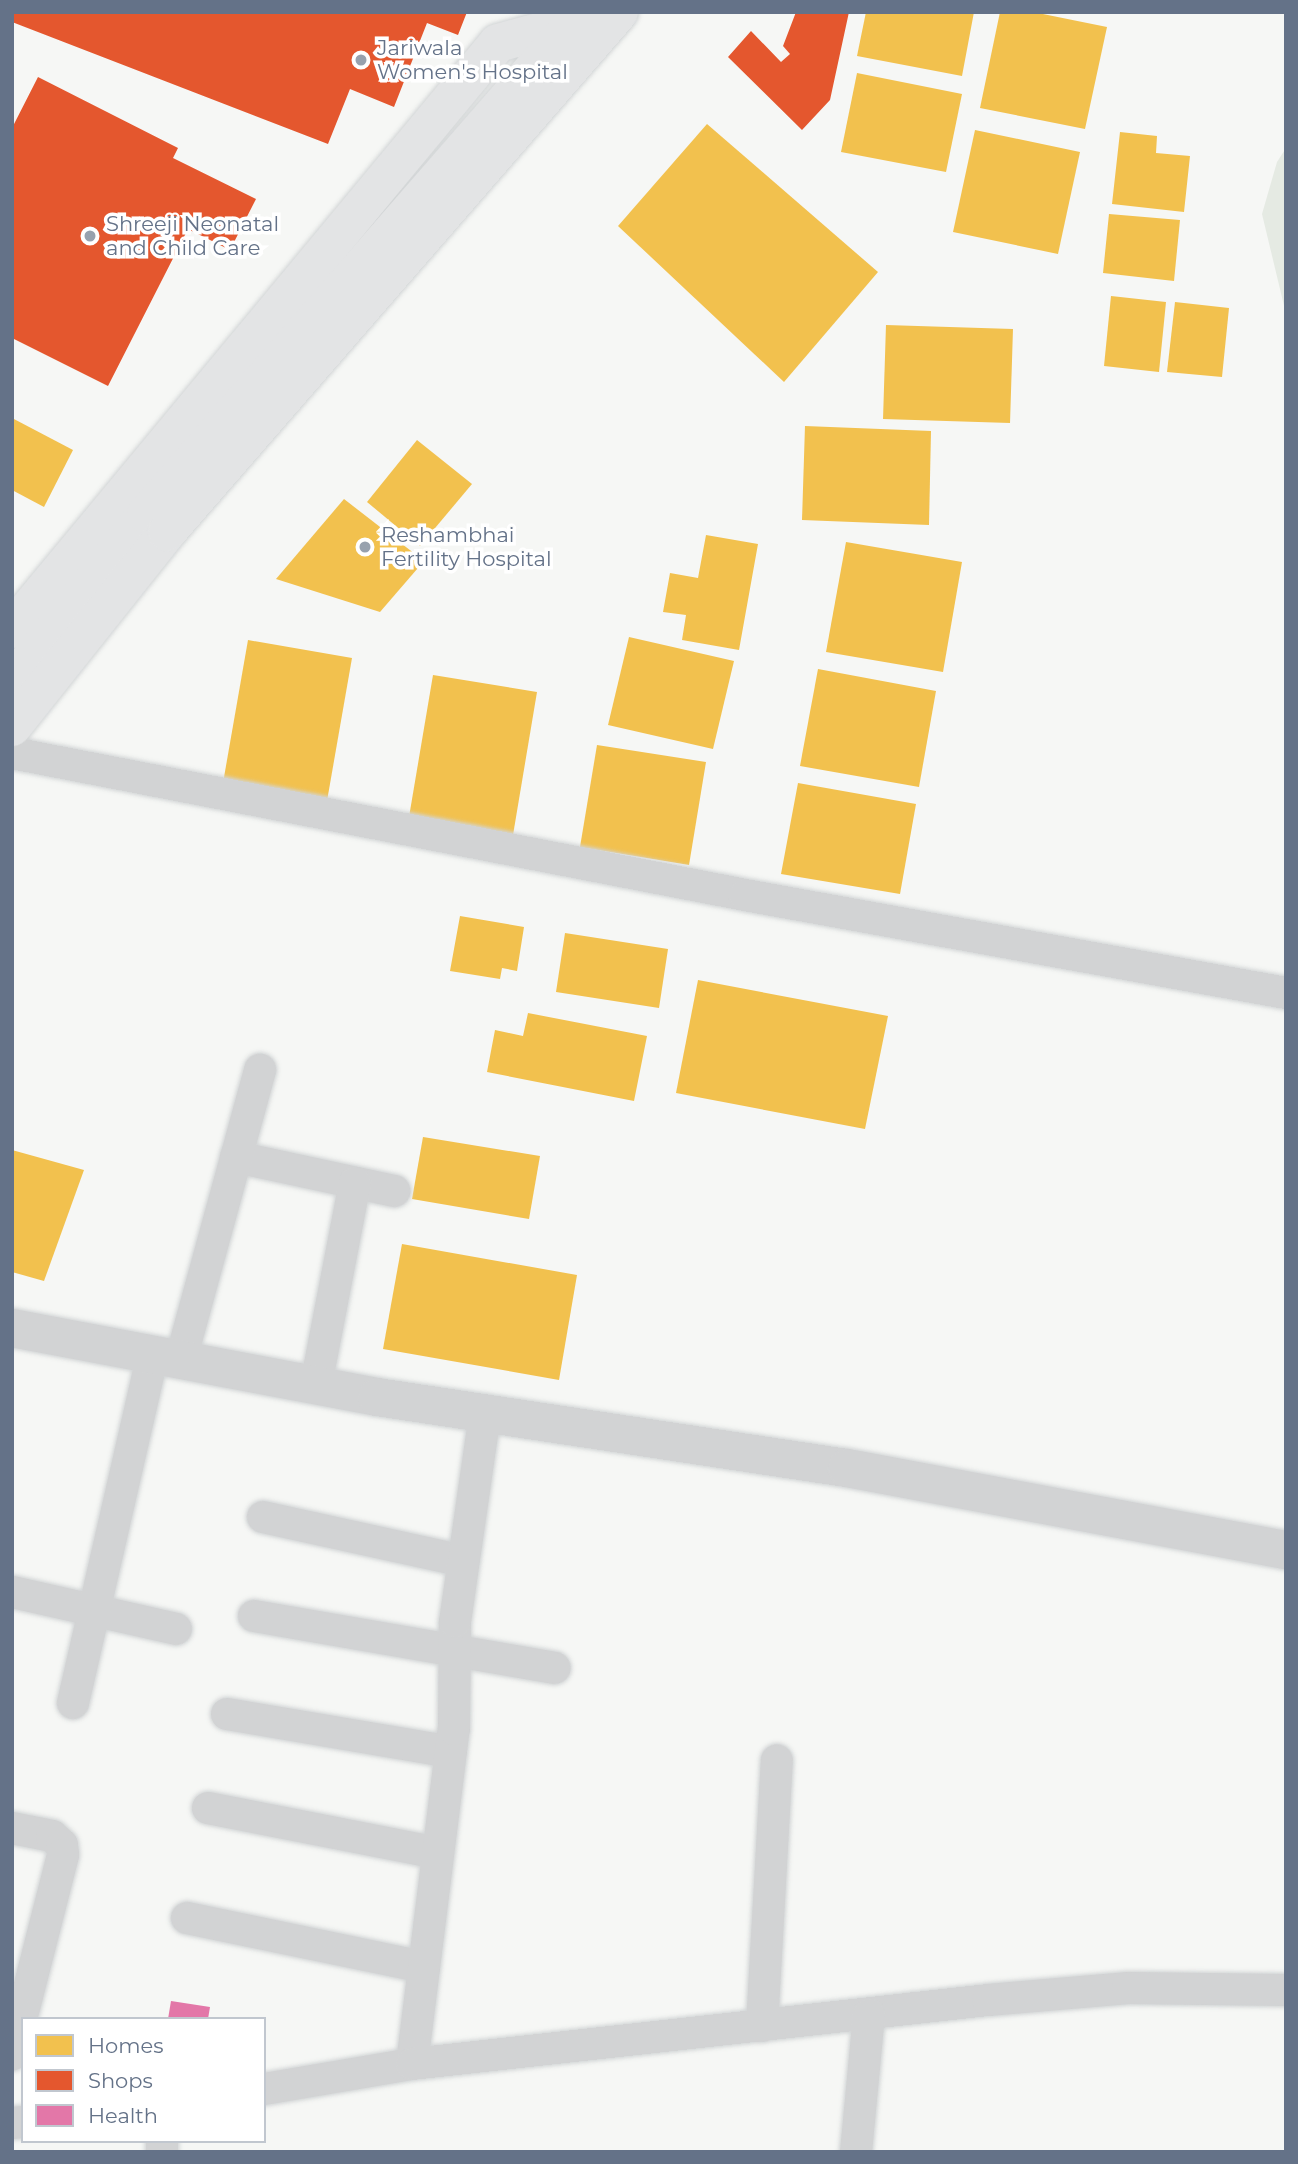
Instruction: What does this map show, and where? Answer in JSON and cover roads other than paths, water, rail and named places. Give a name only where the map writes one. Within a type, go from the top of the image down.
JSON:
[{"type":"main road","points":[[12,727],[167,532],[619,12]]},
{"type":"main road","points":[[12,629],[498,43],[579,17]]},
{"type":"main road","points":[[12,682],[146,514],[579,17]]},
{"type":"street","points":[[12,753],[746,895],[1286,993]]},
{"type":"street","points":[[73,1703],[94,1611],[167,1357],[236,1157],[260,1070]]},
{"type":"street","points":[[236,1157],[394,1191]]},
{"type":"street","points":[[316,1385],[355,1182]]},
{"type":"street","points":[[12,1328],[316,1385],[847,1468],[1286,1550]]},
{"type":"street","points":[[412,2064],[451,1752],[454,1649],[463,1561],[485,1413]]},
{"type":"street","points":[[263,1517],[463,1561]]},
{"type":"street","points":[[12,1592],[176,1629]]},
{"type":"street","points":[[254,1616],[555,1668]]},
{"type":"street","points":[[227,1714],[451,1752]]},
{"type":"street","points":[[762,2026],[777,1760]]},
{"type":"street","points":[[208,1808],[439,1853]]},
{"type":"street","points":[[12,1828],[52,1836],[62,1845],[63,1855],[22,2017]]},
{"type":"street","points":[[187,1918],[424,1967]]},
{"type":"street","points":[[266,2090],[412,2064],[1128,1988],[1286,1990]]},
{"type":"street","points":[[856,2152],[869,2015]]},
{"type":"street","points":[[12,2055],[21,2020]]},
{"type":"place","name":"Jariwala Women's Hospital","points":[[361,60]]},
{"type":"place","name":"Shreeji Neonatal and Child Care","points":[[90,236]]},
{"type":"place","name":"Reshambhai Fertility Hospital","points":[[365,547]]}]
